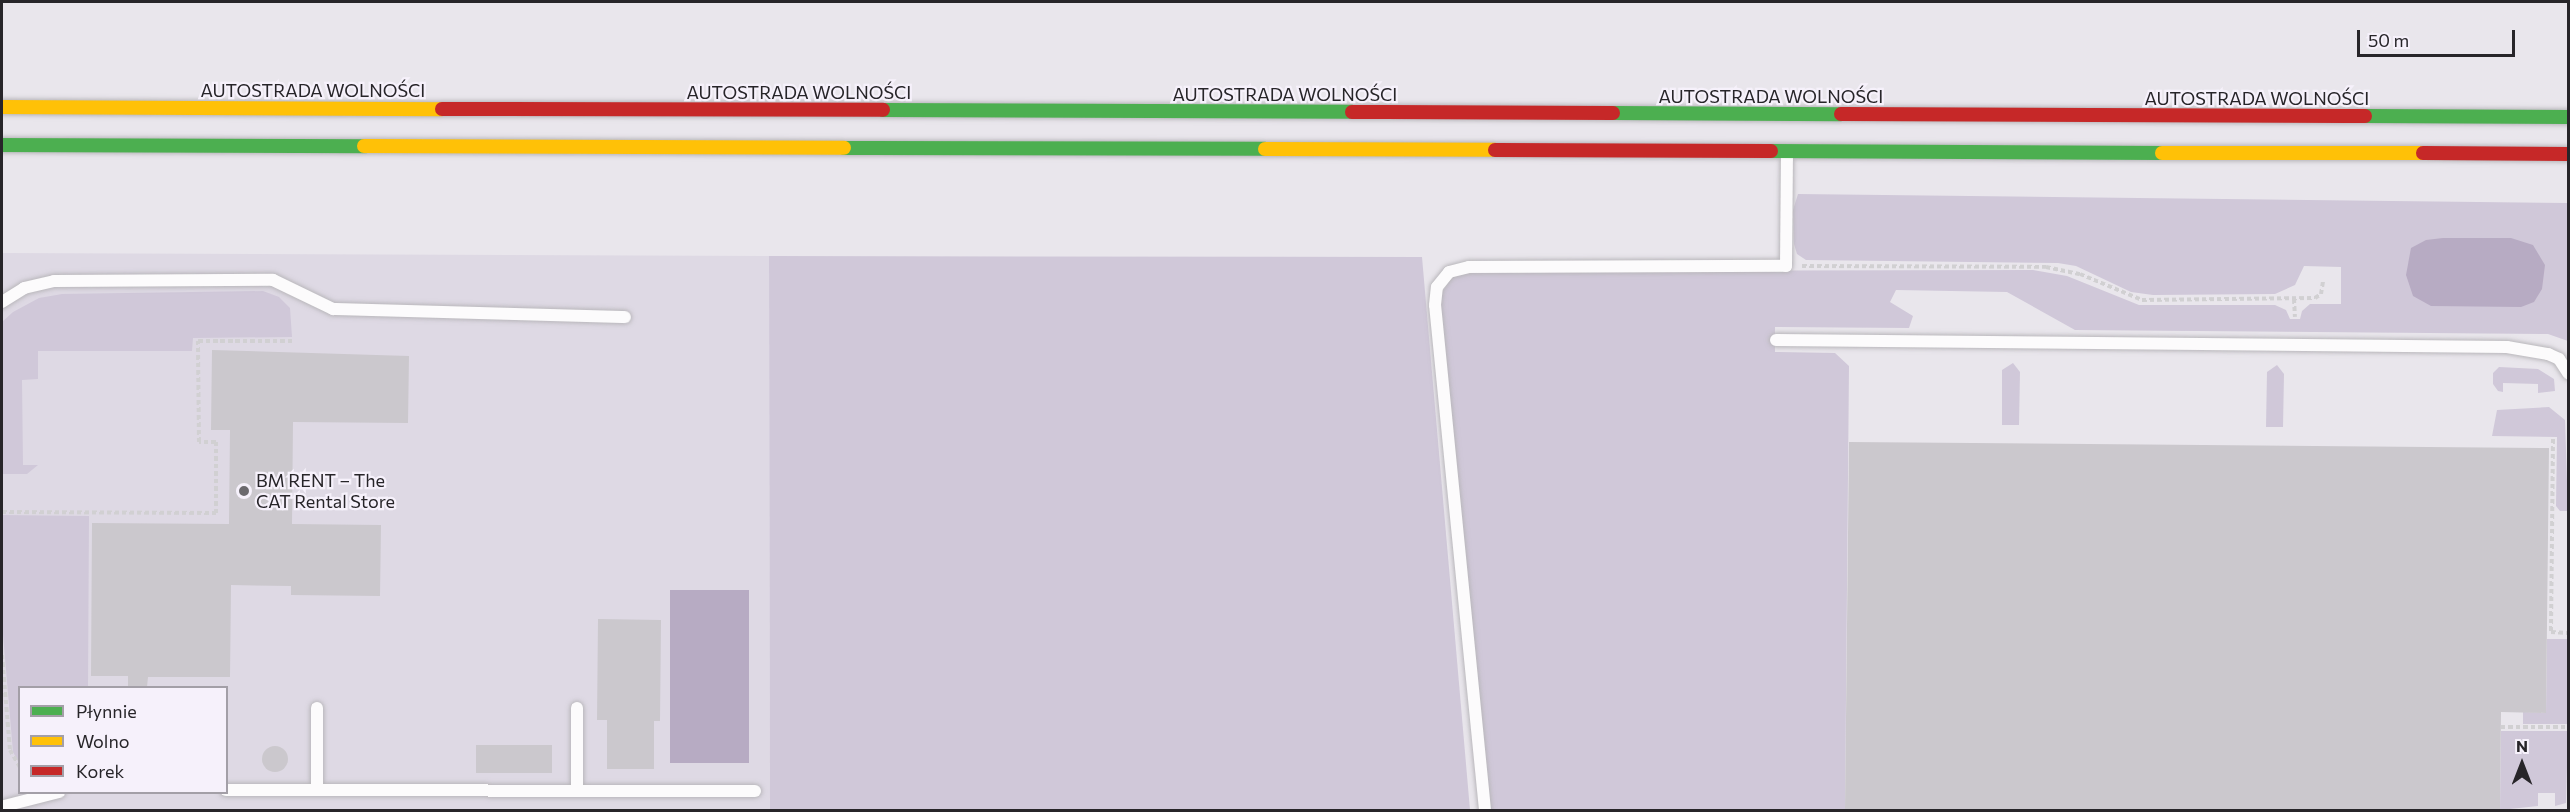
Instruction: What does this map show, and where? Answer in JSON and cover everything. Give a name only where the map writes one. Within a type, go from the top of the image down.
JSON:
[{"type":"highway","name":"AUTOSTRADA WOLNOŚCI","points":[[2,107],[2568,117]]},
{"type":"highway","points":[[2,145],[2568,154]]},
{"type":"lane","points":[[1485,810],[1435,305],[1440,282],[1456,269],[1469,267],[1786,266],[1787,151]]},
{"type":"lane","points":[[2,302],[24,288],[54,280],[273,280],[333,309],[625,317]]},
{"type":"lane","points":[[1776,340],[2508,347],[2548,354],[2559,359],[2568,373]]},
{"type":"lane","points":[[317,708],[317,790]]},
{"type":"lane","points":[[577,708],[577,790]]},
{"type":"lane","points":[[228,790],[755,791]]},
{"type":"lane","points":[[3,804],[50,794]]},
{"type":"path","points":[[1786,266],[2046,267],[2080,274],[2142,300],[2318,297],[2323,281]]},
{"type":"path","points":[[2294,299],[2295,317]]},
{"type":"path","points":[[2,512],[216,513],[216,442],[199,442],[198,341],[292,341]]},
{"type":"path","points":[[2553,439],[2551,632],[2568,633]]},
{"type":"path","points":[[2,655],[10,750],[18,764]]},
{"type":"path","points":[[2501,727],[2568,727]]},
{"type":"shaded area","points":[[1798,194],[2568,203],[2568,341],[2548,334],[2075,330],[2007,292],[1896,290],[1890,302],[1913,316],[1909,328],[1775,327],[1775,352],[1835,353],[1849,366],[1845,810],[1490,810],[1439,297],[1452,277],[1473,271],[2033,270],[2067,276],[2139,305],[2275,305],[2286,310],[2290,319],[2300,319],[2302,311],[2310,304],[2341,304],[2341,267],[2304,266],[2295,285],[2275,294],[2153,295],[2131,292],[2076,266],[2058,263],[1806,260],[1797,254],[1794,244],[1793,210]]},
{"type":"shaded area","points":[[2511,238],[2533,245],[2545,265],[2542,289],[2534,302],[2521,307],[2431,306],[2413,296],[2406,275],[2411,248],[2426,240]]},
{"type":"shaded area","points":[[2,253],[769,256],[770,810],[2,810]]},
{"type":"shaded area","points":[[769,256],[1422,257],[1470,810],[770,810]]},
{"type":"shaded area","points":[[263,291],[279,297],[290,308],[292,337],[193,338],[192,351],[38,351],[38,379],[22,380],[23,465],[38,465],[27,474],[2,474],[2,322],[13,312],[39,298],[62,294]]},
{"type":"shaded area","points":[[2013,363],[2020,372],[2019,425],[2002,425],[2002,370]]},
{"type":"shaded area","points":[[2277,365],[2284,374],[2283,427],[2266,427],[2267,372]]},
{"type":"shaded area","points":[[2499,367],[2538,369],[2554,379],[2555,391],[2538,393],[2538,384],[2503,383],[2503,392],[2498,391],[2493,384],[2493,373]]},
{"type":"shaded area","points":[[2549,407],[2565,420],[2568,511],[2560,511],[2556,506],[2557,437],[2492,436],[2497,410]]},
{"type":"shaded area","points":[[2,515],[89,516],[88,686],[18,686],[18,761],[13,752],[2,623]]},
{"type":"shaded area","points":[[670,590],[749,590],[749,763],[670,763]]},
{"type":"shaded area","points":[[2547,639],[2568,639],[2568,724],[2523,724],[2523,712],[2546,713]]},
{"type":"shaded area","points":[[2501,731],[2568,731],[2566,803],[2555,806],[2555,793],[2538,793],[2538,806],[2500,810]]},
{"type":"building","points":[[212,350],[409,356],[408,423],[293,422],[292,524],[381,525],[380,596],[291,595],[291,586],[231,585],[230,677],[148,677],[147,686],[128,686],[128,676],[91,676],[92,523],[229,524],[230,430],[211,430]]},
{"type":"building","points":[[1849,442],[2549,448],[2546,713],[2501,712],[2500,810],[1845,810]]},
{"type":"building","points":[[598,619],[661,620],[660,721],[654,721],[654,769],[607,769],[607,720],[597,720]]},
{"type":"building","points":[[476,745],[552,745],[552,773],[476,773]]},
{"type":"building","points":[[275,746],[284,750],[288,759],[284,768],[275,772],[266,768],[262,759],[266,750]]},
{"type":"traffic: fast","points":[[883,110],[1352,112]]},
{"type":"traffic: fast","points":[[1613,113],[1841,114]]},
{"type":"traffic: fast","points":[[2365,116],[2568,117]]},
{"type":"traffic: fast","points":[[2,145],[364,146]]},
{"type":"traffic: fast","points":[[844,148],[1265,149]]},
{"type":"traffic: fast","points":[[1771,151],[2162,153]]},
{"type":"traffic: slow","points":[[2,107],[442,109]]},
{"type":"traffic: slow","points":[[364,146],[844,148]]},
{"type":"traffic: slow","points":[[1265,149],[1495,150]]},
{"type":"traffic: slow","points":[[2162,153],[2423,153]]},
{"type":"traffic: jam","points":[[442,109],[883,110]]},
{"type":"traffic: jam","points":[[1352,112],[1613,113]]},
{"type":"traffic: jam","points":[[1841,114],[2365,116]]},
{"type":"traffic: jam","points":[[1495,150],[1771,151]]},
{"type":"traffic: jam","points":[[2423,153],[2568,154]]},
{"type":"place","name":"BM RENT – The CAT Rental Store","points":[[244,491]]}]
